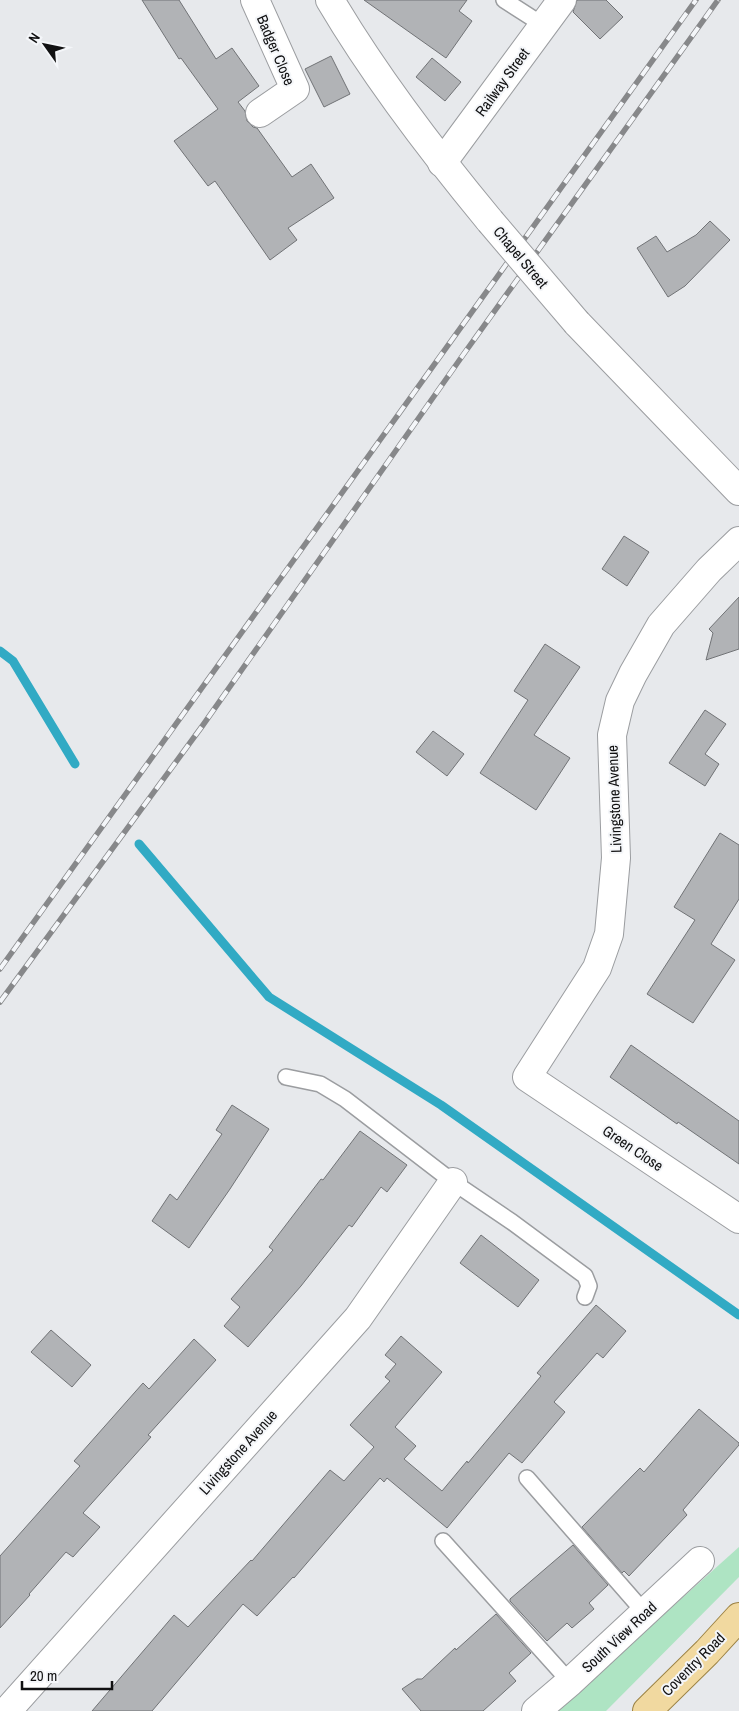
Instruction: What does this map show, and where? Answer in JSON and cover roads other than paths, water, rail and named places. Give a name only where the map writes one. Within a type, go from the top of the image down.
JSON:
[{"type":"main road","name":"Coventry Road","points":[[647,1711],[707,1652],[739,1617]]},
{"type":"street","name":"Badger Close","points":[[255,0],[295,89],[260,113]]},
{"type":"street","name":"Chapel Street","points":[[330,0],[351,36],[442,163],[490,221],[577,323],[739,492]]},
{"type":"street","name":"Railway Street","points":[[442,163],[562,0]]},
{"type":"street","name":"Livingstone Avenue","points":[[527,1077],[597,968],[609,934],[616,858],[612,735],[620,701],[661,625],[708,570],[739,541]]},
{"type":"street","name":"Green Close","points":[[527,1077],[739,1219]]},
{"type":"street","name":"Livingstone Avenue","points":[[7,1711],[358,1318],[453,1182]]},
{"type":"street","name":"South View Road","points":[[536,1711],[570,1682],[700,1561]]},
{"type":"lane","points":[[504,0],[543,25]]},
{"type":"lane","points":[[286,1077],[320,1084],[346,1099],[453,1182],[586,1276],[589,1286],[585,1297]]},
{"type":"lane","points":[[527,1478],[645,1613]]},
{"type":"lane","points":[[443,1541],[570,1682]]},
{"type":"waterway","points":[[0,651],[13,661],[75,764]]},
{"type":"waterway","points":[[139,844],[269,997],[441,1105],[739,1315]]},
{"type":"railway","points":[[0,969],[696,0]]},
{"type":"railway","points":[[0,1002],[203,725],[463,355],[718,0]]}]
